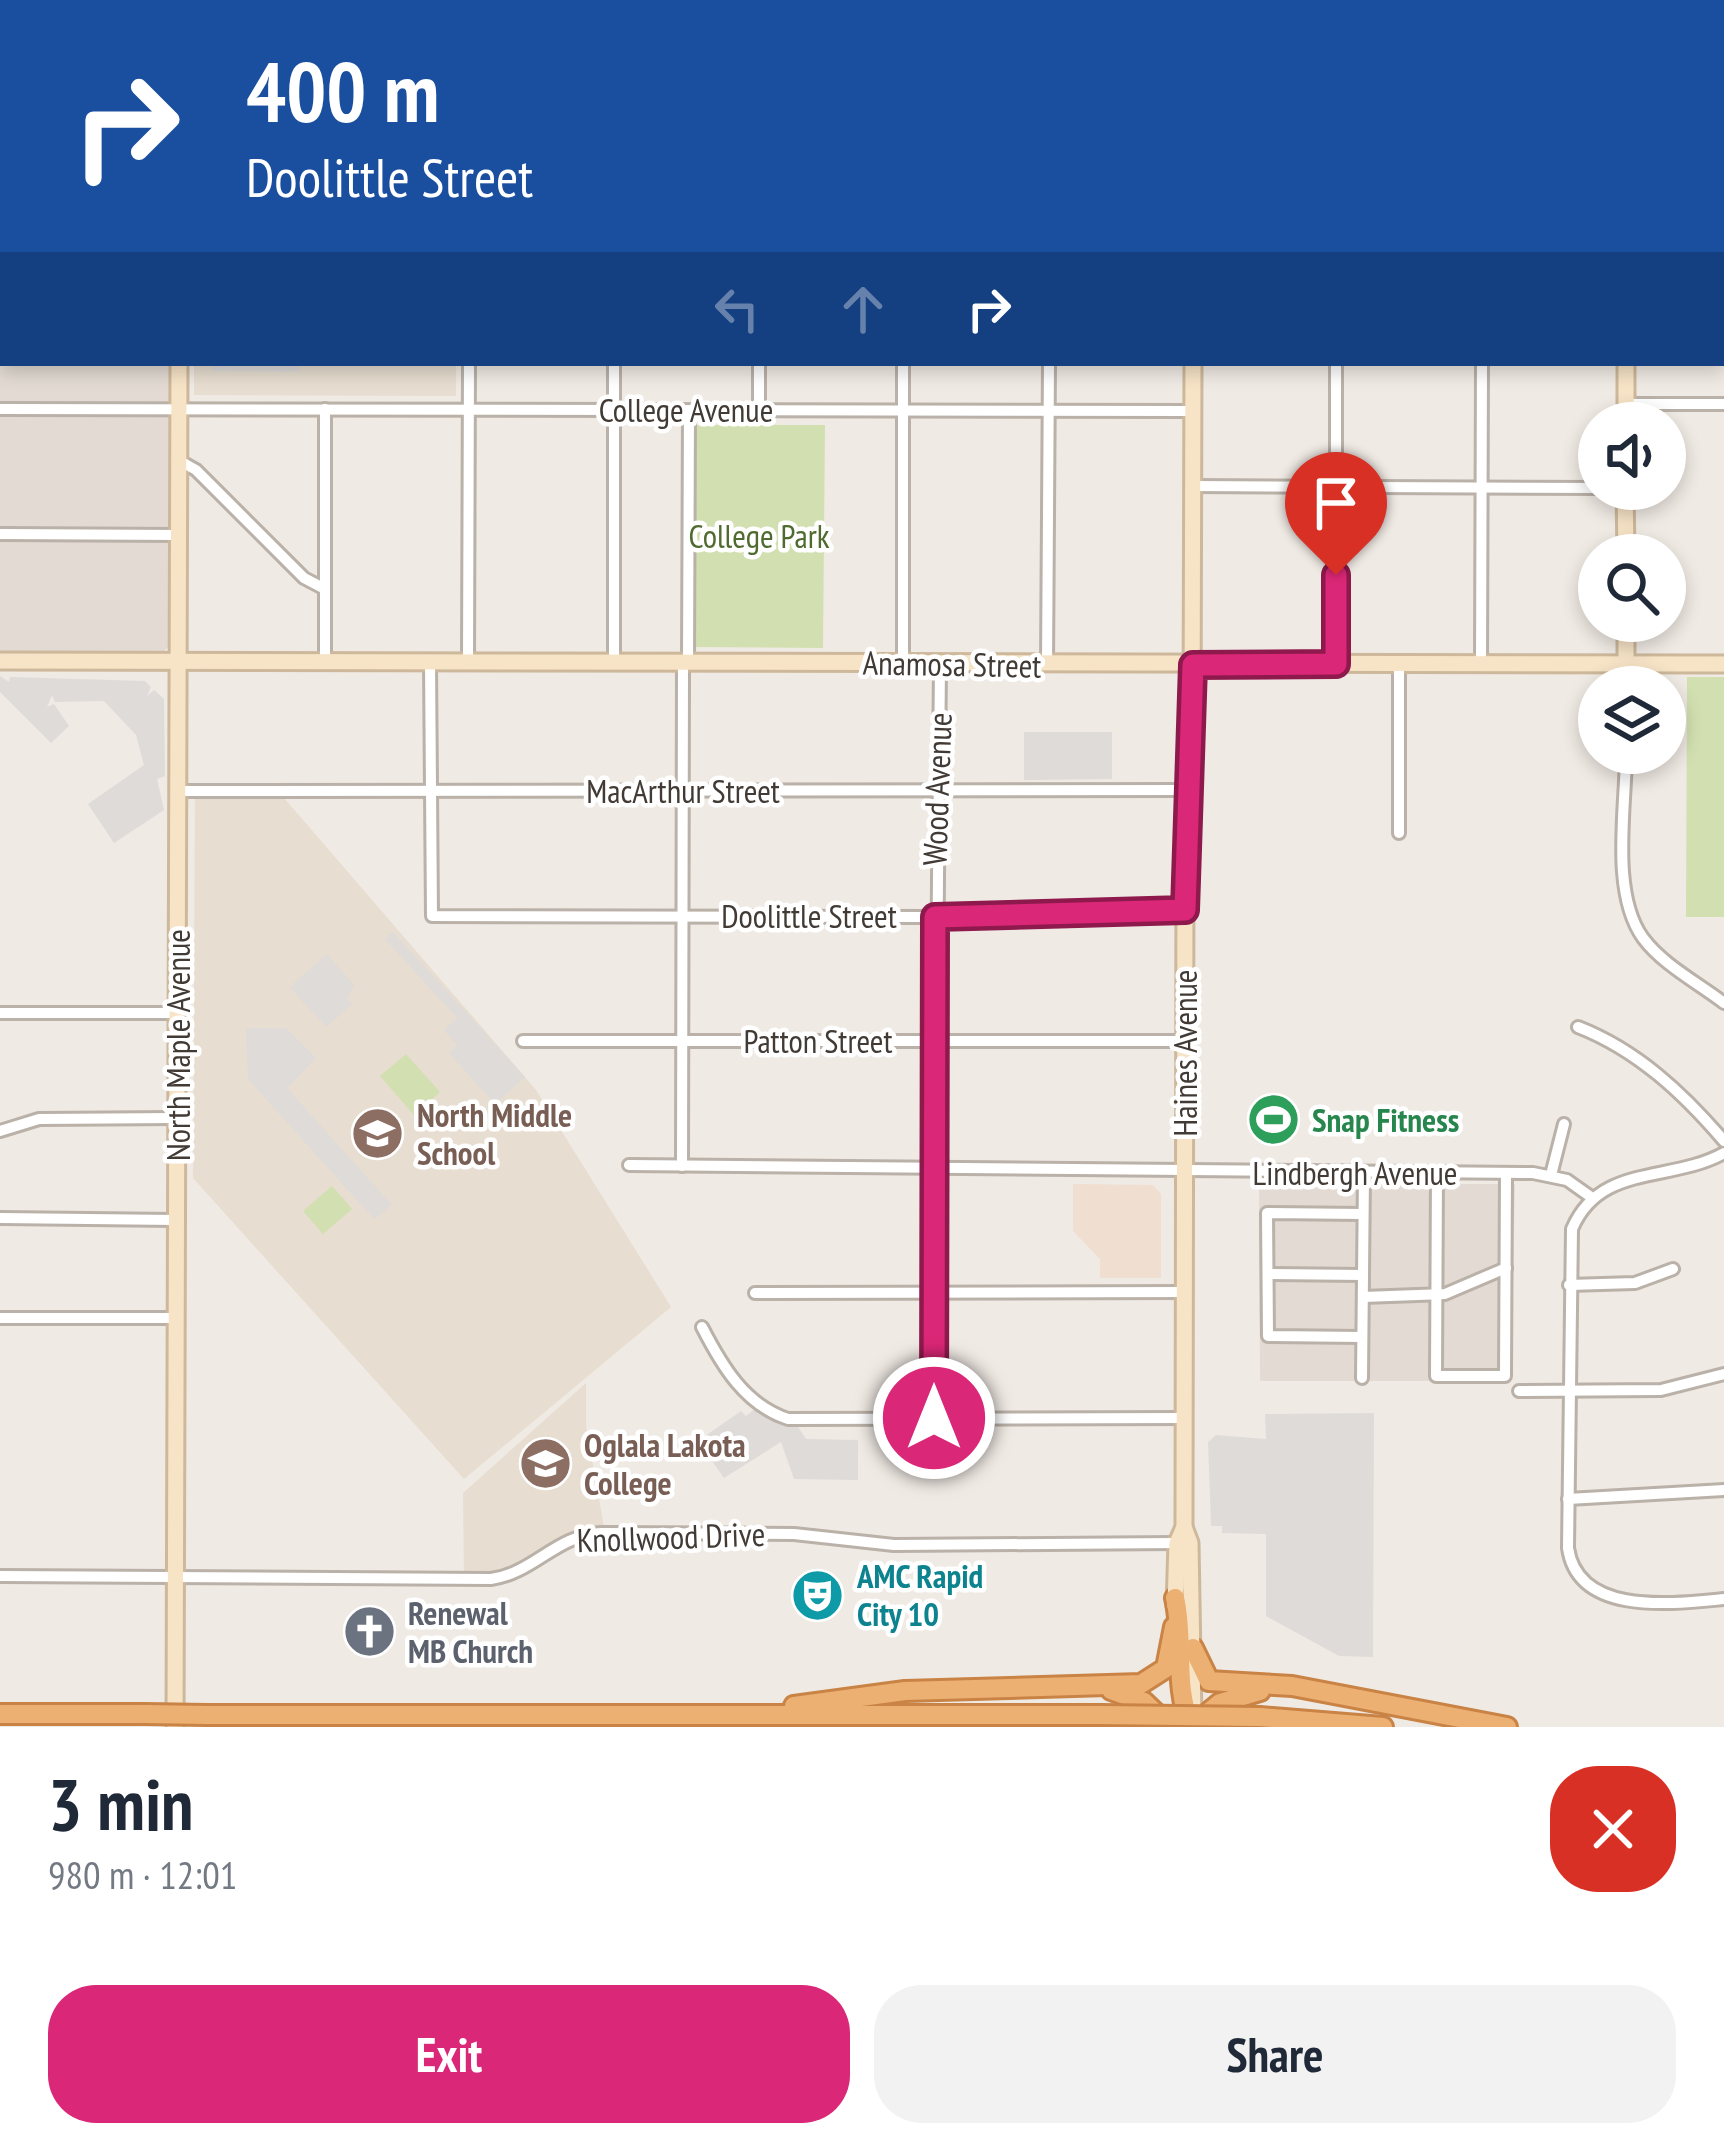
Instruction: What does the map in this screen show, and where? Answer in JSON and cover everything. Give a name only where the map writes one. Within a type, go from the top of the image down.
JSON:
[{"type":"highway","points":[[1175,1598],[1182,1628],[1185,1725]]},
{"type":"highway","points":[[732,1716],[756,1708],[905,1691],[1088,1688],[1157,1678],[1168,1660],[1174,1627]]},
{"type":"highway","points":[[1193,1648],[1209,1681],[1319,1692],[1507,1727]]},
{"type":"highway","points":[[1185,1725],[1193,1687]]},
{"type":"highway","points":[[1088,1688],[1135,1698],[1185,1725]]},
{"type":"highway","points":[[1185,1725],[1237,1695],[1319,1692]]},
{"type":"highway","points":[[0,1714],[1101,1715],[1260,1717],[1383,1727]]},
{"type":"main road","name":"North Maple Avenue","points":[[175,1727],[179,366]]},
{"type":"main road","name":"Haines Avenue","points":[[1193,366],[1193,665],[1185,910],[1184,1538],[1193,1687]]},
{"type":"main road","points":[[1626,366],[1626,402]]},
{"type":"main road","points":[[1626,642],[1626,664]]},
{"type":"main road","name":"Anamosa Street","points":[[0,661],[1724,664]]},
{"type":"main road","name":"Haines Avenue","points":[[1184,1538],[1174,1627],[1185,1725]]},
{"type":"street","points":[[468,662],[470,366]]},
{"type":"street","points":[[614,366],[614,661]]},
{"type":"street","points":[[758,410],[759,366]]},
{"type":"street","points":[[903,366],[903,663]]},
{"type":"street","points":[[1047,665],[1049,366]]},
{"type":"street","points":[[1336,366],[1336,664]]},
{"type":"street","points":[[1481,663],[1482,366]]},
{"type":"street","points":[[1686,404],[1724,404]]},
{"type":"street","name":"College Avenue","points":[[0,409],[1192,411]]},
{"type":"street","points":[[325,410],[325,662]]},
{"type":"street","points":[[682,1166],[689,411]]},
{"type":"street","points":[[180,460],[196,470],[304,578],[325,589]]},
{"type":"street","points":[[1192,486],[1578,488]]},
{"type":"street","points":[[0,534],[180,535]]},
{"type":"street","points":[[430,662],[430,790]]},
{"type":"street","name":"Wood Avenue","points":[[934,1418],[940,664]]},
{"type":"street","points":[[1399,664],[1399,833]]},
{"type":"street","points":[[1626,774],[1626,888],[1637,928],[1663,958],[1724,1003]]},
{"type":"street","name":"Doolittle Street","points":[[430,790],[432,916],[935,917],[1185,910]]},
{"type":"street","name":"MacArthur Street","points":[[179,791],[1187,790]]},
{"type":"street","points":[[0,1012],[178,1012]]},
{"type":"street","points":[[1578,1027],[1608,1039],[1676,1088],[1724,1141]]},
{"type":"street","name":"Patton Street","points":[[523,1041],[1185,1041]]},
{"type":"street","points":[[0,1131],[39,1119],[177,1118]]},
{"type":"street","points":[[1551,1174],[1564,1124]]},
{"type":"street","points":[[1724,1154],[1692,1168],[1619,1180],[1591,1197],[1572,1229],[1568,1390],[1569,1557],[1587,1588],[1637,1600],[1724,1599]]},
{"type":"street","name":"Lindbergh Avenue","points":[[629,1166],[1551,1174],[1591,1197]]},
{"type":"street","points":[[1362,1378],[1364,1173]]},
{"type":"street","points":[[1437,1173],[1436,1376],[1505,1376],[1506,1173]]},
{"type":"street","points":[[1363,1214],[1268,1214],[1268,1336],[1363,1336]]},
{"type":"street","points":[[0,1218],[176,1220]]},
{"type":"street","points":[[1363,1297],[1436,1296],[1506,1268]]},
{"type":"street","points":[[1569,1285],[1635,1283],[1673,1269]]},
{"type":"street","points":[[1268,1274],[1363,1275]]},
{"type":"street","points":[[755,1293],[1184,1292]]},
{"type":"street","points":[[0,1318],[176,1318]]},
{"type":"street","points":[[703,1328],[738,1384],[778,1415],[1185,1418]]},
{"type":"street","points":[[1519,1390],[1661,1390],[1724,1374]]},
{"type":"street","points":[[1568,1499],[1724,1490]]},
{"type":"street","name":"Knollwood Drive","points":[[0,1576],[491,1579],[520,1570],[570,1537],[601,1533],[794,1534],[895,1545],[1184,1538]]},
{"type":"shaded area","points":[[0,366],[172,366],[171,644],[161,654],[0,653]]},
{"type":"shaded area","points":[[194,366],[456,366],[456,396],[194,395]]},
{"type":"shaded area","points":[[212,366],[299,366],[299,372],[212,371]]},
{"type":"shaded area","points":[[0,676],[9,682],[10,677],[145,681],[151,687],[147,696],[154,690],[164,699],[165,776],[157,779],[164,810],[114,843],[88,804],[144,765],[136,735],[104,701],[55,702],[52,695],[47,707],[54,704],[69,726],[51,743],[0,692]]},
{"type":"shaded area","points":[[1024,732],[1112,732],[1112,779],[1024,780]]},
{"type":"shaded area","name":"North Middle School","points":[[195,798],[284,798],[536,1090],[671,1307],[464,1479],[193,1178]]},
{"type":"shaded area","points":[[393,932],[525,1077],[495,1104],[449,1053],[457,1045],[444,1030],[457,1018],[385,939]]},
{"type":"shaded area","points":[[327,954],[354,985],[347,998],[352,1004],[326,1027],[290,987]]},
{"type":"shaded area","points":[[246,1028],[286,1028],[316,1058],[287,1088],[392,1205],[374,1219],[248,1079]]},
{"type":"shaded area","points":[[1073,1184],[1153,1185],[1161,1194],[1161,1278],[1100,1278],[1100,1259],[1073,1231]]},
{"type":"shaded area","points":[[1259,1184],[1515,1184],[1511,1381],[1260,1381]]},
{"type":"shaded area","name":"Oglala Lakota College","points":[[586,1383],[586,1425],[605,1533],[582,1534],[520,1570],[464,1578],[463,1493]]},
{"type":"shaded area","points":[[756,1408],[793,1419],[806,1439],[858,1440],[858,1480],[794,1479],[781,1442],[724,1478],[698,1441],[741,1411],[746,1416]]},
{"type":"shaded area","points":[[1374,1413],[1373,1657],[1339,1656],[1266,1616],[1266,1534],[1222,1533],[1222,1526],[1211,1526],[1208,1442],[1216,1435],[1266,1439],[1265,1414]]},
{"type":"green space","name":"College Park","points":[[693,425],[825,425],[823,648],[693,647]]},
{"type":"green space","points":[[1687,677],[1724,677],[1724,917],[1686,917]]},
{"type":"green space","points":[[406,1054],[440,1092],[414,1115],[380,1076]]},
{"type":"green space","points":[[332,1186],[352,1209],[323,1234],[303,1211]]},
{"type":"place","name":"Snap Fitness","points":[[1273,1120]]},
{"type":"place","name":"North Middle School","points":[[378,1134]]},
{"type":"place","name":"Oglala Lakota College","points":[[545,1464]]},
{"type":"place","name":"AMC Rapid City 10","points":[[818,1595]]},
{"type":"place","name":"Renewal MB Church","points":[[369,1632]]},
{"type":"route","points":[[934,1418],[935,917],[993,911],[1185,910],[1193,665],[1336,664],[1336,575]]}]
